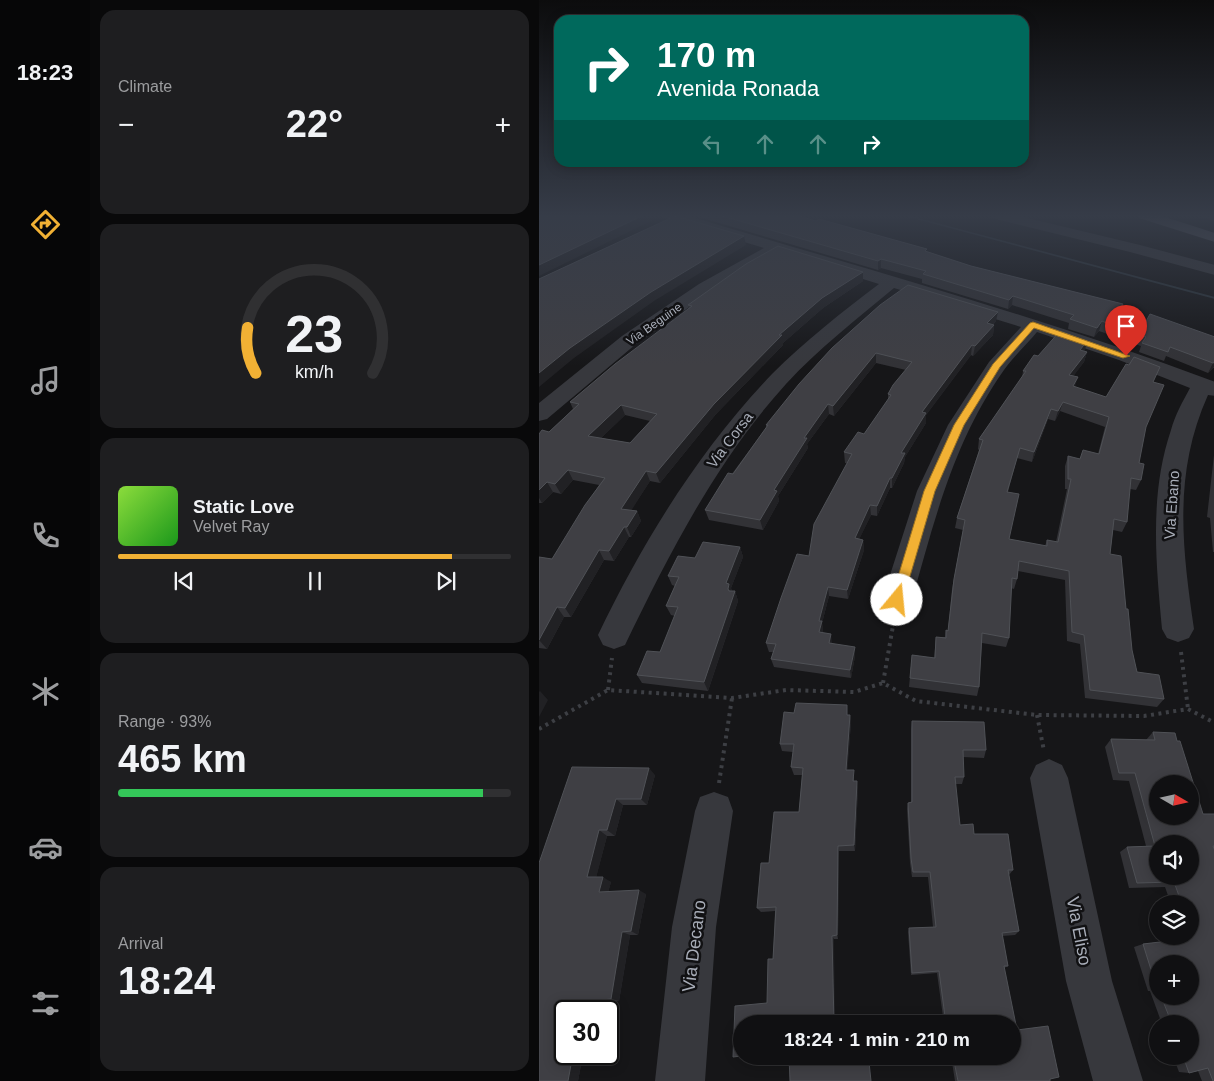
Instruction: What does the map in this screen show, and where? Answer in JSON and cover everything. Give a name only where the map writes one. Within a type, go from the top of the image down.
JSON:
[{"type":"street","name":"Via Beguine","points":[[539,414],[629,340],[705,288],[745,265]]},
{"type":"street","points":[[838,265],[1033,325],[1208,387]]},
{"type":"street","points":[[1198,265],[1214,270]]},
{"type":"street","name":"Via Corsa","points":[[614,635],[636,587],[683,506],[719,454],[765,394],[828,332],[892,282]]},
{"type":"street","points":[[897,600],[930,491],[959,425],[996,366],[1033,325]]},
{"type":"street","name":"Via Ebano","points":[[1177,629],[1168,554],[1171,482],[1182,430],[1208,387]]},
{"type":"street","name":"Via Eliso","points":[[1049,778],[1089,981],[1118,1081]]},
{"type":"street","name":"Via Decano","points":[[680,1081],[694,927],[714,811]]},
{"type":"path","points":[[883,683],[897,600]]},
{"type":"path","points":[[1177,629],[1189,709]]},
{"type":"path","points":[[608,690],[614,635]]},
{"type":"path","points":[[539,729],[608,690],[732,698],[786,690],[855,692],[883,683],[916,701],[1037,715],[1144,716],[1189,709],[1214,723]]},
{"type":"path","points":[[714,811],[732,698]]},
{"type":"path","points":[[1037,715],[1049,778]]},
{"type":"building","points":[[568,265],[695,265],[651,292],[570,348],[539,373],[539,279]]},
{"type":"building","points":[[744,265],[842,265],[863,272],[822,298],[779,335],[782,335],[714,404],[656,473],[646,471],[621,509],[637,511],[627,527],[624,527],[609,551],[599,550],[565,608],[557,607],[539,640],[539,557],[552,559],[585,505],[605,478],[568,470],[555,484],[547,482],[539,490],[539,434],[542,430],[549,432],[579,404],[570,402],[615,364],[692,306],[688,305]],"holes":[[[621,405],[657,414],[630,443],[588,436]]]},
{"type":"building","points":[[905,265],[969,265],[1123,304],[1111,325],[1102,321],[1097,328],[1070,319],[1074,315],[1013,296],[1009,300],[923,274],[926,271]]},
{"type":"building","points":[[908,285],[998,312],[987,323],[994,325],[975,346],[972,345],[922,412],[926,413],[901,453],[905,453],[892,478],[890,478],[877,506],[870,505],[855,538],[863,540],[847,590],[828,587],[819,621],[822,621],[819,632],[831,634],[829,643],[855,647],[850,670],[771,659],[776,644],[766,643],[781,598],[797,554],[809,556],[814,524],[852,454],[844,452],[858,432],[864,434],[891,395],[888,394],[893,385],[912,362],[876,353],[833,406],[828,404],[804,438],[807,438],[774,490],[777,491],[760,520],[705,510],[728,473],[733,474],[768,425],[766,425],[799,384],[832,348],[880,305]]},
{"type":"building","points":[[1150,314],[1215,337],[1215,362],[1213,363],[1170,347],[1168,352],[1142,343],[1146,337],[1139,334]]},
{"type":"building","points":[[1060,331],[1087,341],[1080,350],[1087,352],[1069,375],[1078,377],[1073,386],[1106,397],[1126,364],[1129,365],[1134,357],[1160,367],[1153,382],[1164,385],[1146,427],[1139,463],[1144,464],[1141,480],[1131,478],[1127,522],[1114,519],[1110,554],[1121,556],[1126,609],[1128,609],[1132,650],[1137,672],[1159,675],[1164,699],[1090,690],[1084,635],[1072,632],[1069,571],[1019,561],[1017,579],[1012,578],[1009,638],[982,633],[979,687],[910,678],[912,655],[935,658],[936,637],[946,638],[965,520],[957,518],[983,440],[979,439],[1026,371],[1023,371],[1034,355],[1038,356]],"holes":[[[1063,402],[1109,417],[1099,454],[1083,450],[1080,459],[1068,456],[1068,479],[1071,479],[1058,542],[1047,540],[1047,546],[1009,539],[1019,494],[1007,492],[1020,448],[1034,452],[1051,409],[1058,411]]]},
{"type":"building","points":[[703,542],[740,547],[726,583],[729,584],[729,591],[735,591],[704,682],[637,675],[647,651],[660,652],[678,607],[666,606],[679,577],[668,576],[678,556],[695,558]]},
{"type":"building","points":[[796,703],[847,705],[847,715],[850,715],[846,770],[854,770],[853,781],[857,781],[854,845],[838,846],[837,935],[832,936],[834,1015],[735,1015],[735,1006],[767,1003],[768,959],[773,959],[776,907],[757,908],[761,863],[769,863],[774,812],[799,812],[803,768],[791,767],[794,744],[780,744],[784,712],[794,713]]},
{"type":"building","points":[[912,721],[984,722],[986,750],[963,750],[964,777],[955,777],[960,825],[973,824],[974,834],[1008,834],[1013,870],[1008,870],[1019,931],[1002,933],[1008,966],[1004,966],[1014,1015],[945,1015],[939,971],[912,973],[909,928],[936,927],[930,872],[913,872],[908,803],[912,802]]},
{"type":"building","points":[[1153,732],[1175,733],[1177,741],[1180,741],[1191,775],[1149,775],[1149,824],[1135,773],[1119,773],[1111,739],[1155,740]]},
{"type":"building","points":[[572,767],[649,768],[641,799],[616,799],[607,830],[599,830],[587,877],[603,877],[599,892],[639,890],[631,931],[622,932],[611,999],[554,1000],[554,1065],[571,1065],[568,1081],[539,1081],[539,863]]},
{"type":"building","points":[[1199,801],[1203,814],[1215,814],[1215,846],[1213,846],[1215,851],[1215,1081],[1213,1081],[1208,1068],[1189,1073],[1186,1065],[1199,1065],[1199,1015],[1168,1015],[1165,1005],[1199,1005],[1199,955],[1149,955],[1149,963],[1143,944],[1199,945],[1199,895],[1179,895],[1175,885],[1199,885],[1199,835],[1152,835],[1149,825],[1199,825]]},
{"type":"building","points":[[1149,846],[1149,883],[1137,883],[1127,847]]},
{"type":"building","points":[[1048,1026],[1059,1077],[1050,1079],[1050,1081],[958,1081],[955,1065],[1021,1065],[1021,1029]]},
{"type":"building","points":[[789,1065],[869,1065],[871,1081],[790,1081]]},
{"type":"waterway","points":[[1093,265],[1215,298]]},
{"type":"route","points":[[897,600],[930,491],[959,425],[996,366],[1033,325],[1126,356]]}]
